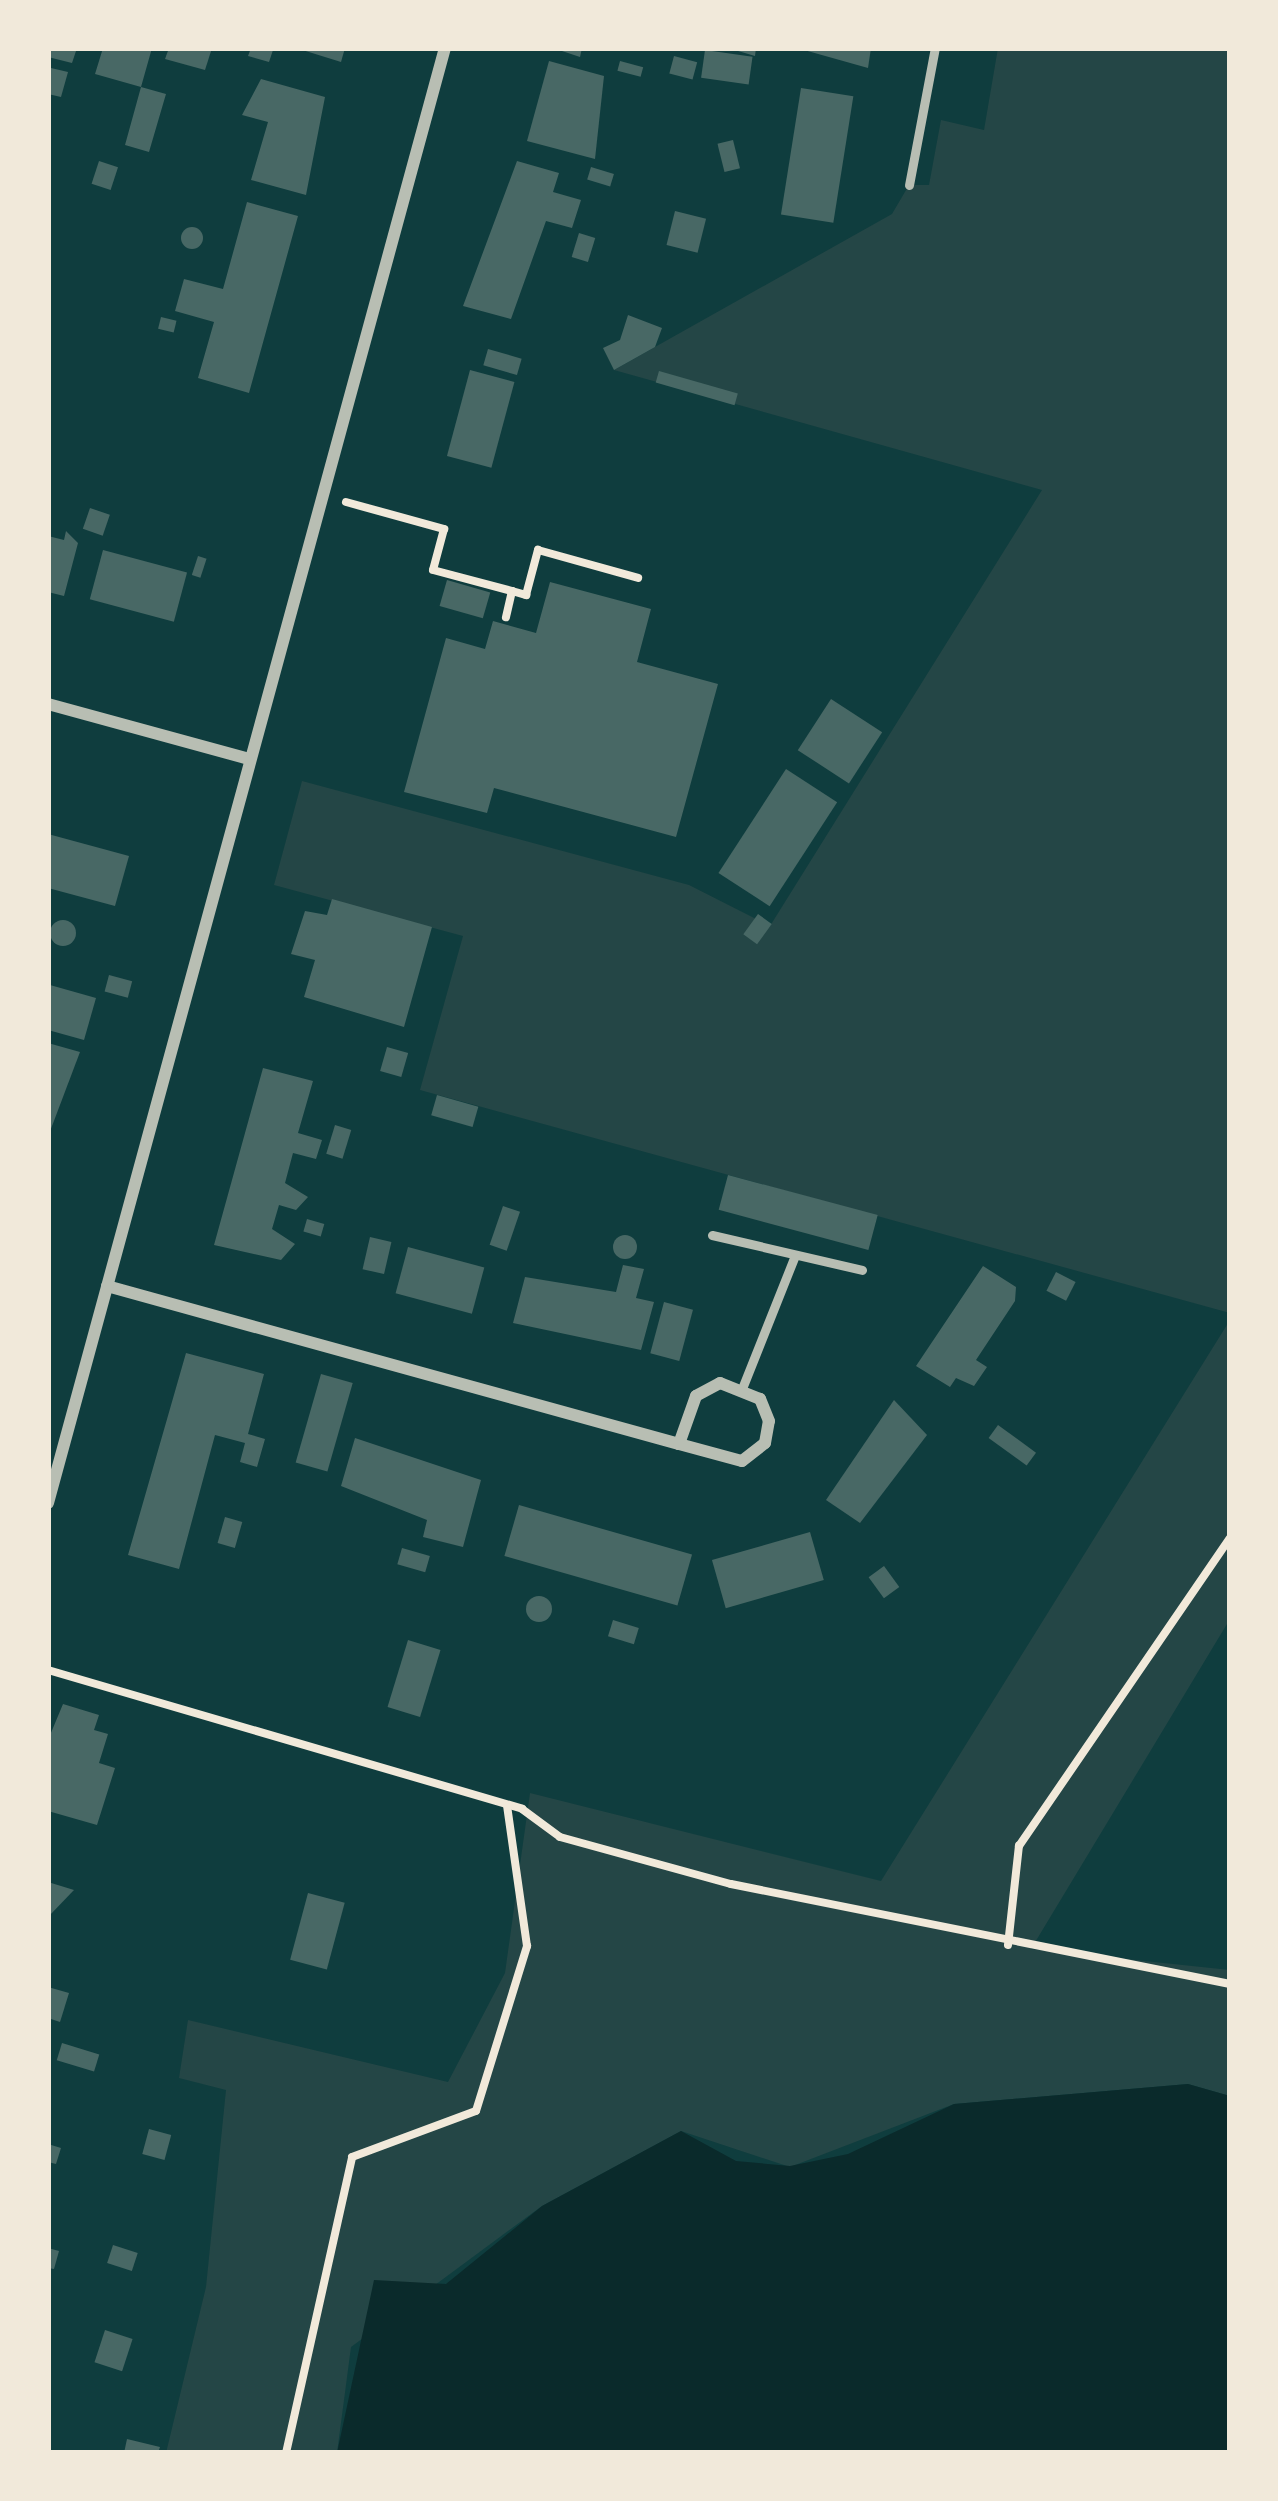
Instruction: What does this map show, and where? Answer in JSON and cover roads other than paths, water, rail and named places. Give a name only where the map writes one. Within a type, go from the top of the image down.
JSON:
[{"type":"street","points":[[48,1503],[446,48]]},
{"type":"street","points":[[48,704],[249,759]]},
{"type":"street","points":[[107,1286],[679,1444],[742,1461],[765,1443],[769,1421],[743,1386],[696,1396],[679,1444]]},
{"type":"lane","points":[[909,185],[935,48]]},
{"type":"lane","points":[[712,1235],[862,1270]]},
{"type":"lane","points":[[743,1386],[795,1255]]}]
